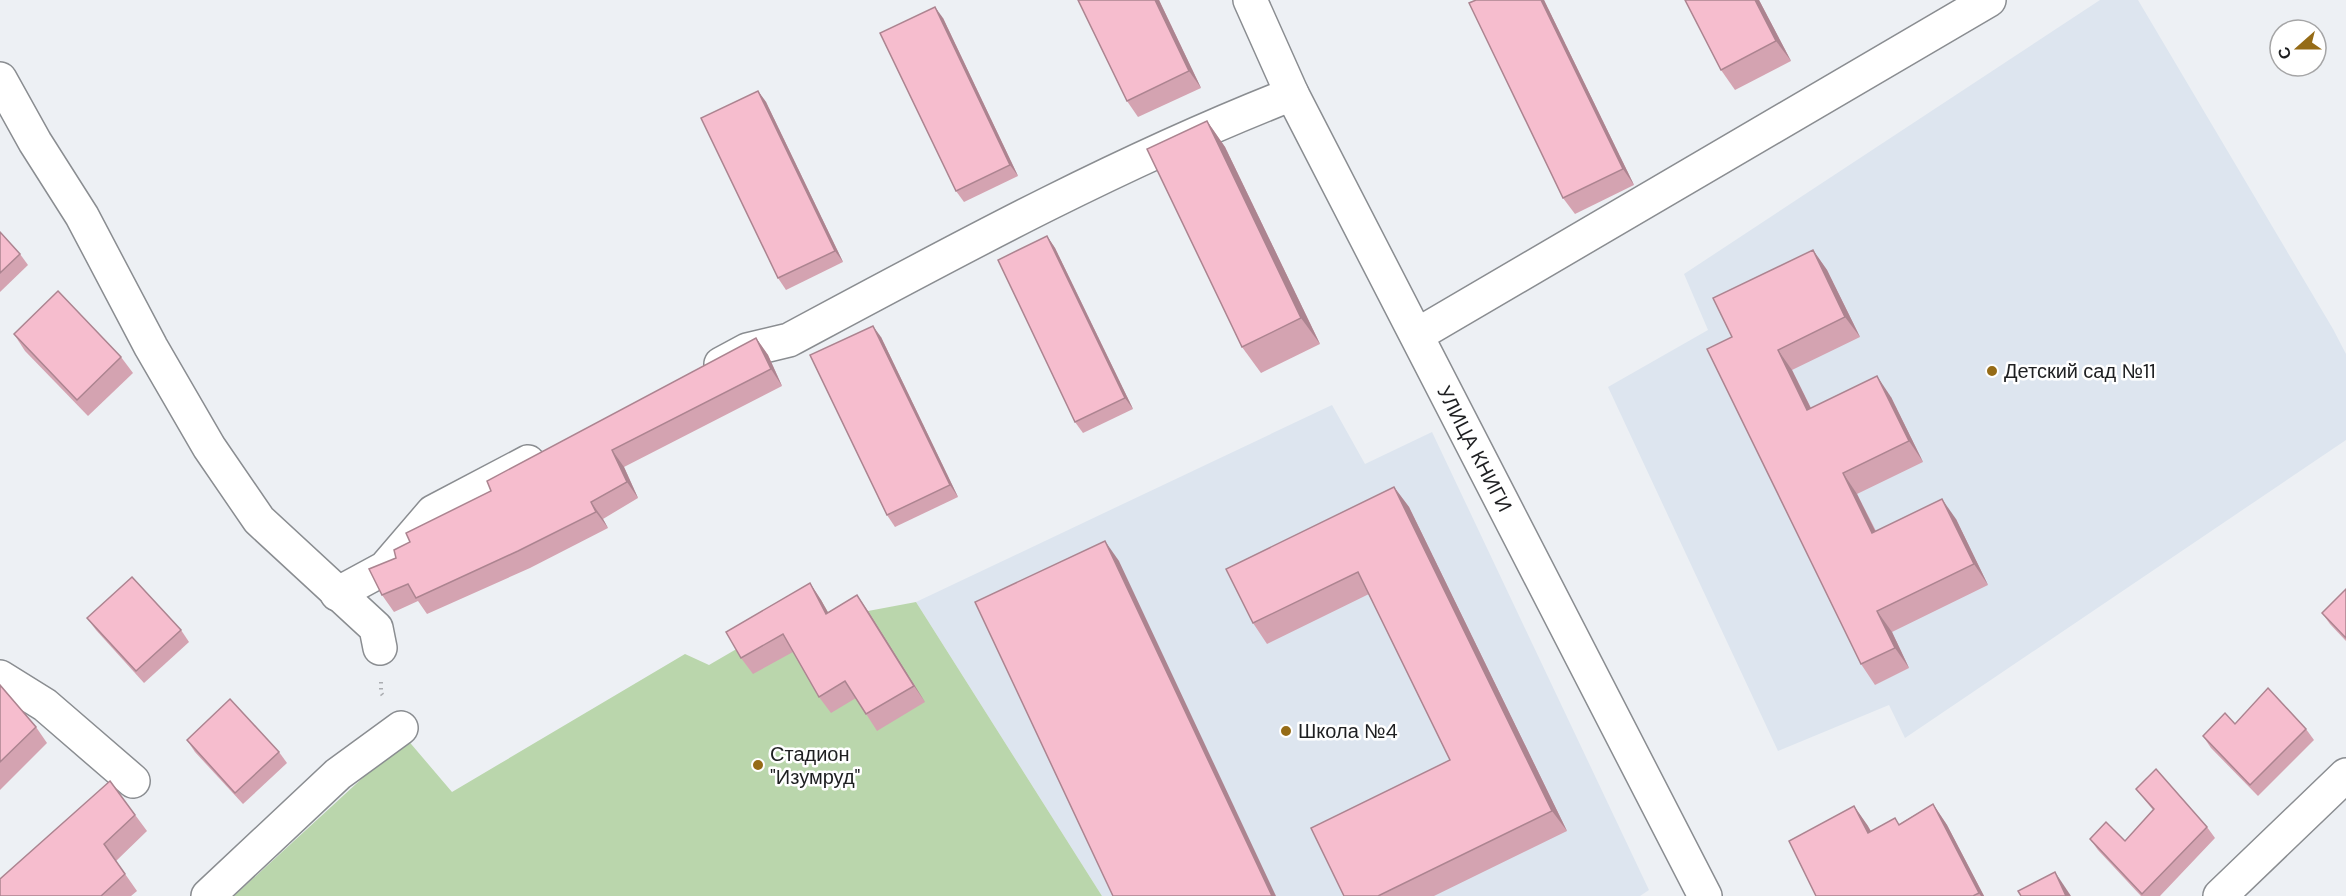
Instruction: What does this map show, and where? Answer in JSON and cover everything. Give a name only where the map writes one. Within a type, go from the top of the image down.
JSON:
[{"type":"street","name":"УЛИЦА КНИГИ","points":[[1250,0],[1292,94],[1417,335],[1697,893]]},
{"type":"street","points":[[1417,335],[1989,0]]},
{"type":"street","points":[[0,79],[35,142],[82,216],[151,347],[209,447],[260,520],[376,628],[380,648]]},
{"type":"street","points":[[696,376],[747,350],[789,340],[1084,186],[1210,126],[1292,94]]},
{"type":"street","points":[[337,594],[386,568],[433,512],[554,448]]},
{"type":"street","points":[[0,677],[45,705],[133,781]]},
{"type":"street","points":[[208,896],[338,774],[401,728]]},
{"type":"street","points":[[2220,896],[2346,775]]},
{"type":"path","points":[[380,648],[381,693],[401,728]]},
{"type":"shaded area","name":"Детский сад №11","points":[[2100,0],[2138,0],[2333,329],[2346,354],[2346,440],[1905,738],[1889,705],[1778,751],[1608,387],[1708,330],[1684,274]]},
{"type":"shaded area","name":"Школа №4","points":[[1332,405],[1365,464],[1432,432],[1649,890],[1640,896],[1102,896],[916,602]]},
{"type":"green space","name":"Стадион \"Изумруд\"","points":[[821,600],[838,630],[868,611],[916,602],[1102,896],[234,896],[406,738],[452,792],[685,654],[709,665]]},
{"type":"building","points":[[1078,0],[1155,0],[1189,71],[1127,101]]},
{"type":"building","points":[[1476,0],[1541,0],[1623,169],[1563,198],[1469,3]]},
{"type":"building","points":[[1685,0],[1755,0],[1776,41],[1721,70]]},
{"type":"building","points":[[935,7],[1010,165],[956,191],[880,33]]},
{"type":"building","points":[[758,91],[835,251],[778,278],[701,118]]},
{"type":"building","points":[[1207,121],[1301,318],[1242,347],[1147,149]]},
{"type":"building","points":[[0,232],[20,254],[0,273]]},
{"type":"building","points":[[1047,236],[1125,398],[1075,422],[998,260]]},
{"type":"building","points":[[1813,250],[1845,317],[1778,350],[1807,410],[1877,376],[1909,441],[1843,473],[1872,533],[1942,499],[1974,564],[1877,611],[1895,648],[1861,664],[1707,349],[1732,337],[1713,298]]},
{"type":"building","points":[[58,291],[121,357],[77,400],[14,334]]},
{"type":"building","points":[[873,326],[950,485],[887,515],[810,355]]},
{"type":"building","points":[[756,338],[771,369],[612,450],[627,482],[591,502],[596,512],[416,598],[408,584],[382,595],[369,569],[396,558],[394,550],[410,542],[406,533],[491,491],[487,481]]},
{"type":"building","points":[[1394,487],[1552,811],[1378,896],[1344,896],[1311,828],[1450,760],[1358,572],[1253,623],[1226,569]]},
{"type":"building","points":[[1105,541],[1272,896],[1113,896],[975,602]]},
{"type":"building","points":[[132,577],[181,630],[136,671],[87,618]]},
{"type":"building","points":[[810,583],[826,614],[857,595],[914,686],[866,714],[845,681],[819,697],[783,634],[741,658],[726,632]]},
{"type":"building","points":[[2346,589],[2346,638],[2322,613]]},
{"type":"building","points":[[0,685],[36,727],[0,762]]},
{"type":"building","points":[[2268,688],[2306,729],[2250,785],[2203,736],[2225,713],[2235,724]]},
{"type":"building","points":[[230,699],[279,752],[235,793],[187,740]]},
{"type":"building","points":[[2156,769],[2207,827],[2142,894],[2090,839],[2106,822],[2125,841],[2154,809],[2136,789]]},
{"type":"building","points":[[110,781],[135,815],[104,844],[125,874],[101,896],[0,896],[0,879]]},
{"type":"building","points":[[1933,804],[1979,893],[1973,896],[1816,896],[1789,841],[1854,806],[1868,833],[1895,818],[1899,825]]},
{"type":"building","points":[[2055,872],[2066,896],[2021,896],[2018,891]]},
{"type":"place","name":"Детский сад №11","points":[[1992,371]]},
{"type":"place","name":"Школа №4","points":[[1286,731]]},
{"type":"place","name":"Стадион \"Изумруд\"","points":[[758,765]]}]
